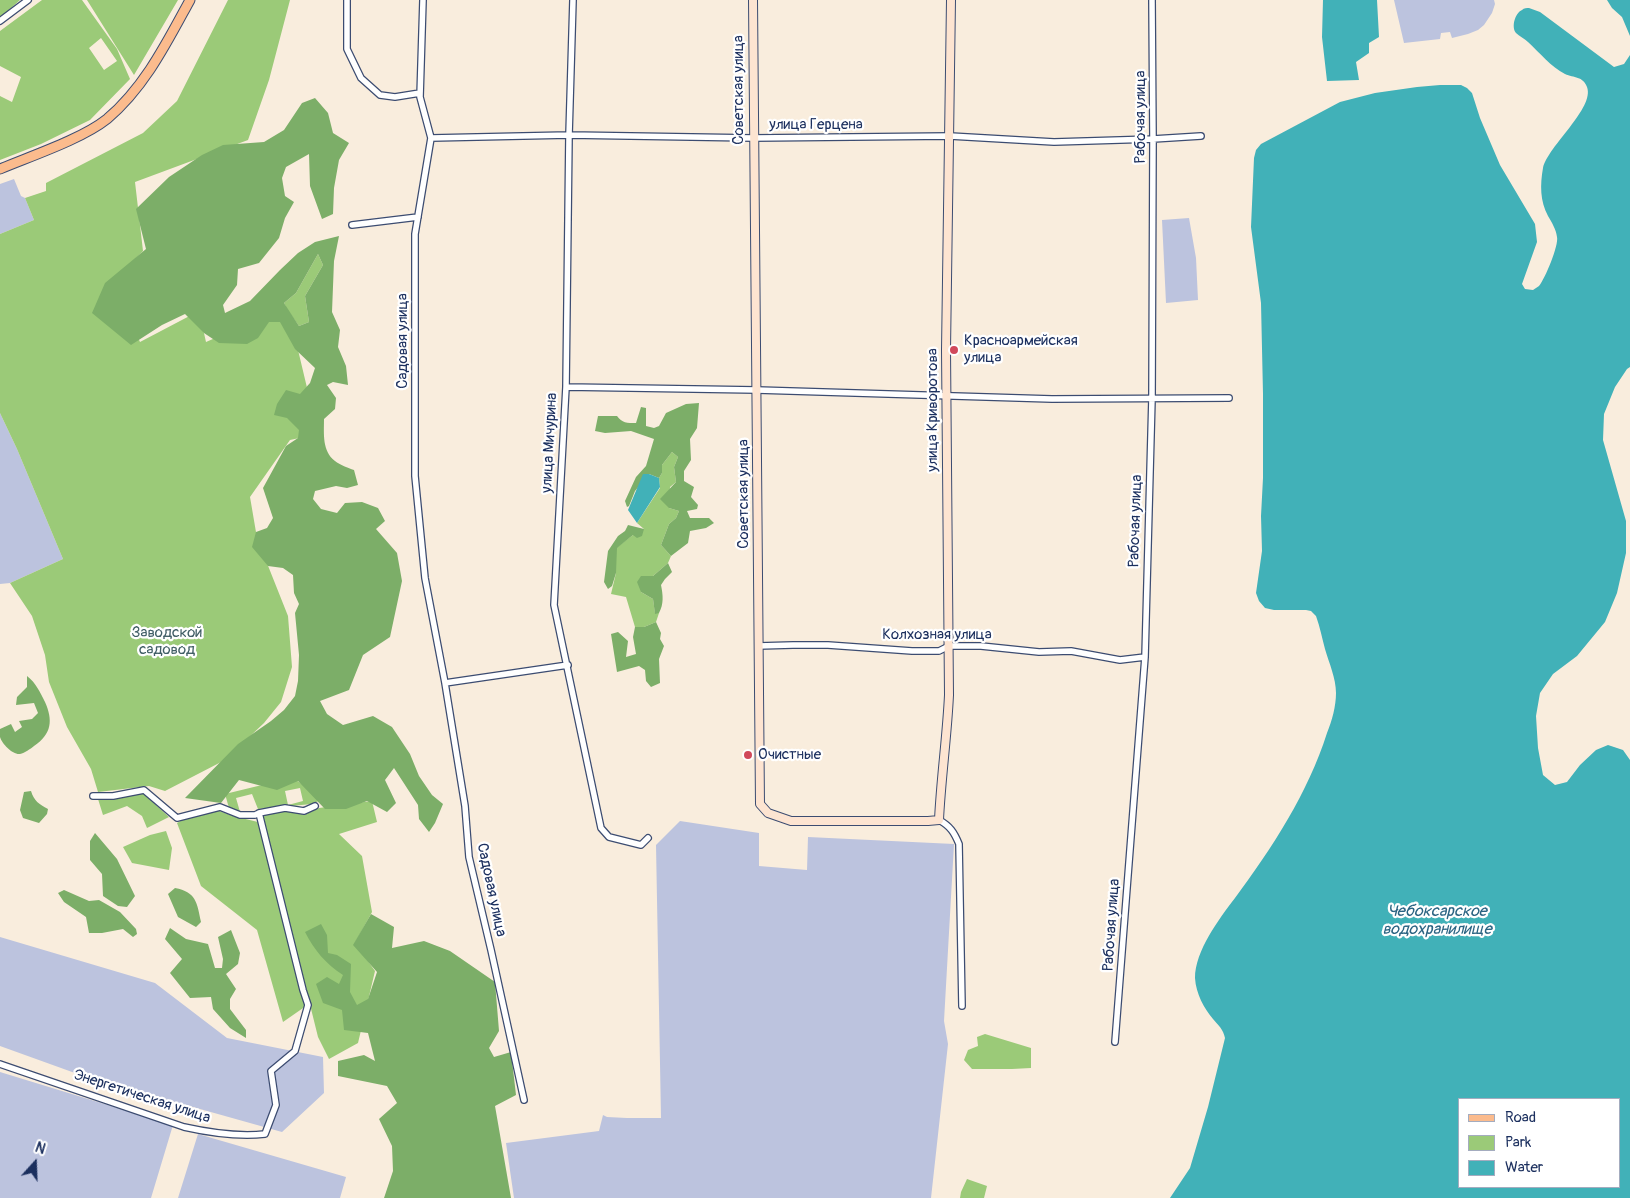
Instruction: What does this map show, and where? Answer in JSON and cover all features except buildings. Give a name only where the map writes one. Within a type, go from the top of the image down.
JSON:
[{"type":"main road","points":[[0,169],[83,134],[106,120],[128,99],[143,80],[190,0]]},
{"type":"street","points":[[0,21],[28,0]]},
{"type":"street","points":[[347,0],[347,49],[361,78],[380,95],[395,97],[420,93]]},
{"type":"street","name":"Садовая улица","points":[[422,0],[420,93],[431,138],[415,234],[415,476],[425,578],[445,683],[465,806],[469,857],[524,1100]]},
{"type":"street","name":"улица Мичурина","points":[[573,0],[569,135],[566,387],[554,605],[602,828],[609,837],[642,845],[648,838]]},
{"type":"street","name":"Советская улица","points":[[752,0],[760,804],[768,813],[791,821],[939,820]]},
{"type":"street","name":"улица Криворотова","points":[[939,820],[947,739],[949,646],[947,396],[951,0]]},
{"type":"street","name":"Рабочая улица","points":[[1115,1042],[1145,657],[1152,398],[1154,140],[1152,0]]},
{"type":"street","name":"улица Герцена","points":[[431,138],[569,135],[754,138],[950,136],[1054,142],[1154,140],[1201,136]]},
{"type":"street","points":[[352,225],[418,217]]},
{"type":"street","points":[[566,387],[757,390],[1052,399],[1229,398]]},
{"type":"street","name":"Колхозная улица","points":[[758,646],[828,645],[912,651],[939,651],[949,646],[981,646],[1039,652],[1071,651],[1120,660],[1145,657]]},
{"type":"street","points":[[445,683],[568,665]]},
{"type":"street","points":[[93,796],[113,796],[144,790],[177,818],[220,808],[240,815],[255,815],[285,808],[304,811],[315,806]]},
{"type":"street","name":"Энергетическая улица","points":[[0,1064],[184,1127],[213,1133],[248,1136],[266,1134],[276,1105],[271,1070],[295,1051],[308,1005],[258,813]]},
{"type":"street","points":[[939,820],[947,824],[953,831],[959,844],[962,1006]]},
{"type":"shaded area","points":[[1394,0],[1494,0],[1495,4],[1492,13],[1478,30],[1452,38],[1450,32],[1441,33],[1440,39],[1404,43]]},
{"type":"shaded area","points":[[14,179],[21,196],[25,198],[34,220],[0,234],[0,184]]},
{"type":"shaded area","points":[[1189,218],[1196,258],[1198,300],[1166,303],[1162,220]]},
{"type":"shaded area","points":[[0,413],[63,559],[10,583],[0,584]]},
{"type":"shaded area","points":[[680,821],[759,833],[759,866],[807,870],[808,837],[954,844],[944,1021],[948,1044],[931,1198],[514,1198],[506,1143],[599,1131],[603,1115],[607,1117],[661,1118],[656,845]]},
{"type":"shaded area","points":[[0,937],[155,983],[227,1038],[323,1057],[324,1093],[282,1132],[86,1077],[0,1046]]},
{"type":"shaded area","points":[[0,1072],[173,1125],[151,1198],[0,1198]]},
{"type":"shaded area","points":[[198,1134],[346,1177],[340,1198],[178,1198]]},
{"type":"green space","points":[[0,0],[20,0],[0,18]]},
{"type":"green space","points":[[42,0],[82,0],[117,49],[130,79],[90,120],[41,144],[0,160],[0,96],[12,102],[21,77],[0,66],[0,31]],"holes":[[[101,38],[117,61],[104,70],[89,48]]]},
{"type":"green space","points":[[87,0],[178,0],[134,75]]},
{"type":"green space","name":"Заводской садовод","points":[[228,0],[290,0],[269,80],[248,140],[135,182],[143,251],[113,282],[140,342],[199,311],[206,342],[286,307],[284,303],[296,293],[318,254],[323,265],[305,296],[309,322],[299,326],[289,312],[318,434],[290,440],[250,497],[257,538],[288,616],[292,667],[281,702],[264,723],[225,760],[165,791],[149,786],[98,792],[91,769],[67,727],[49,682],[45,655],[32,616],[10,583],[63,559],[0,413],[0,234],[34,220],[25,198],[46,191],[46,183],[143,133],[177,101]]},
{"type":"green space","points":[[315,98],[328,113],[333,133],[349,143],[339,160],[334,188],[333,214],[322,219],[310,186],[309,154],[286,167],[282,178],[285,196],[294,202],[285,218],[279,238],[259,263],[238,269],[237,285],[223,305],[225,313],[250,301],[298,253],[315,242],[339,236],[334,261],[332,312],[340,330],[338,347],[346,366],[348,385],[333,382],[327,385],[336,398],[335,409],[324,419],[324,436],[326,447],[331,457],[339,464],[354,470],[358,485],[347,488],[336,486],[315,491],[313,499],[321,509],[337,513],[345,503],[362,502],[378,508],[385,521],[376,529],[397,553],[402,581],[390,637],[363,655],[349,690],[320,701],[327,714],[343,725],[373,716],[392,727],[410,754],[419,776],[432,795],[443,804],[429,832],[419,819],[418,805],[394,768],[385,780],[396,803],[387,812],[367,801],[346,809],[325,809],[298,781],[277,790],[239,780],[221,803],[185,798],[238,744],[271,721],[284,710],[295,696],[298,681],[299,655],[295,613],[299,604],[294,593],[293,575],[283,568],[268,566],[252,547],[256,532],[267,528],[273,518],[263,488],[286,446],[298,438],[299,430],[287,418],[274,415],[277,404],[286,390],[300,394],[310,383],[315,368],[295,349],[280,322],[269,322],[258,338],[247,344],[219,343],[204,333],[185,314],[162,325],[131,345],[92,313],[105,283],[146,249],[136,209],[169,177],[202,155],[223,145],[264,142],[284,130],[302,103]],"holes":[[[318,254],[323,265],[305,296],[309,322],[299,326],[284,303],[296,293]]]},
{"type":"green space","points":[[699,403],[697,428],[690,439],[691,460],[684,471],[684,481],[694,487],[691,497],[698,505],[697,509],[687,511],[690,518],[709,518],[714,523],[706,528],[690,531],[688,543],[671,556],[661,545],[669,524],[676,518],[679,511],[669,508],[660,499],[676,482],[674,467],[678,457],[672,452],[662,465],[662,473],[659,478],[649,474],[635,491],[627,507],[625,501],[636,477],[646,466],[654,439],[631,431],[605,433],[595,431],[598,416],[617,416],[625,422],[636,423],[641,407],[646,408],[646,426],[654,428],[659,426],[666,413],[686,404]]},
{"type":"green space","points":[[672,452],[678,457],[674,467],[676,482],[670,487],[669,508],[679,511],[676,518],[669,524],[661,545],[671,556],[668,563],[653,576],[641,592],[653,599],[655,613],[659,613],[656,622],[644,627],[635,627],[626,597],[611,594],[616,573],[616,548],[644,529],[637,523],[660,488],[659,478],[662,473],[662,465]]},
{"type":"green space","points":[[628,525],[644,529],[642,536],[637,538],[633,535],[617,548],[616,573],[612,586],[608,589],[604,582],[608,551]]},
{"type":"green space","points":[[668,563],[672,572],[661,585],[662,606],[659,613],[655,614],[653,599],[641,592],[637,582],[641,576],[653,576]]},
{"type":"green space","points":[[656,622],[661,633],[660,639],[664,646],[659,659],[660,683],[651,687],[646,681],[645,670],[639,666],[617,672],[611,634],[618,632],[628,641],[626,657],[636,654],[633,637],[635,627],[644,627]]},
{"type":"green space","points":[[27,676],[45,702],[50,721],[48,732],[40,741],[26,752],[17,754],[8,749],[3,743],[0,737],[0,729],[11,724],[15,732],[22,727],[19,721],[32,719],[38,713],[34,703],[16,705],[17,697],[27,687]]},
{"type":"green space","points":[[296,780],[323,799],[312,804],[258,809],[252,794],[236,798],[240,812],[229,808],[225,794],[262,785]],"holes":[[[300,788],[303,801],[288,805],[285,791]]]},
{"type":"green space","points":[[31,791],[37,802],[48,809],[47,814],[39,823],[23,818],[20,810],[24,792]]},
{"type":"green space","points":[[143,793],[169,817],[147,828],[142,816],[127,806],[103,815],[98,799],[111,799]]},
{"type":"green space","points":[[372,801],[377,822],[339,834],[362,856],[372,912],[355,943],[375,971],[358,1043],[329,1059],[318,1037],[263,815],[292,810],[304,815],[319,808]]},
{"type":"green space","points":[[216,810],[258,822],[261,827],[306,1006],[283,1022],[257,930],[201,886],[177,823],[191,815]]},
{"type":"green space","points":[[166,831],[172,848],[169,870],[132,863],[123,847],[150,835]]},
{"type":"green space","points":[[95,833],[117,859],[135,896],[127,907],[118,906],[103,896],[102,874],[90,860],[90,841]]},
{"type":"green space","points":[[175,888],[187,892],[197,904],[201,922],[196,927],[178,917],[168,894]]},
{"type":"green space","points":[[64,890],[89,901],[99,900],[120,912],[136,929],[137,934],[133,937],[123,929],[102,933],[89,933],[86,917],[64,902],[58,893]]},
{"type":"green space","points":[[371,914],[394,927],[392,948],[424,941],[450,951],[495,982],[499,1031],[489,1048],[494,1057],[511,1052],[516,1095],[495,1106],[511,1198],[384,1198],[393,1171],[392,1146],[379,1119],[397,1103],[387,1086],[338,1076],[338,1061],[364,1055],[375,1061],[368,1033],[344,1030],[342,1010],[323,1003],[316,984],[327,977],[339,984],[343,975],[321,956],[305,932],[321,924],[327,935],[328,953],[337,955],[351,964],[350,992],[357,1005],[368,999],[377,972],[353,945]]},
{"type":"green space","points":[[170,928],[186,939],[208,944],[215,968],[222,968],[223,959],[218,937],[231,930],[240,953],[238,964],[226,974],[236,989],[230,999],[230,1009],[246,1030],[246,1038],[230,1028],[213,1009],[211,997],[190,998],[170,973],[182,959],[165,939]]},
{"type":"green space","points":[[985,1034],[1031,1048],[1031,1068],[972,1069],[964,1060],[968,1050],[978,1046],[977,1037]]},
{"type":"green space","points":[[967,1179],[987,1186],[984,1198],[960,1198]]},
{"type":"water","points":[[1323,0],[1377,0],[1379,37],[1369,43],[1369,53],[1356,62],[1359,80],[1327,81],[1322,37]]},
{"type":"water","points":[[1607,0],[1630,0],[1630,36],[1622,17],[1612,8]]},
{"type":"water","name":"Чебоксарское водохранилище","points":[[1528,8],[1540,12],[1614,67],[1624,64],[1630,55],[1630,367],[1615,387],[1604,414],[1603,440],[1626,521],[1626,553],[1617,593],[1605,622],[1577,656],[1553,674],[1540,693],[1536,716],[1538,748],[1543,775],[1555,785],[1567,782],[1580,765],[1596,750],[1608,745],[1623,750],[1630,760],[1630,1198],[1170,1198],[1190,1168],[1208,1107],[1225,1038],[1222,1030],[1204,1005],[1197,990],[1195,978],[1199,957],[1215,925],[1262,860],[1288,819],[1319,755],[1332,718],[1336,698],[1334,676],[1316,616],[1311,611],[1306,610],[1274,610],[1265,608],[1259,601],[1256,593],[1262,551],[1263,394],[1261,303],[1251,227],[1256,150],[1261,144],[1340,102],[1375,93],[1417,87],[1461,85],[1467,88],[1472,93],[1480,118],[1500,165],[1535,224],[1537,242],[1522,284],[1525,289],[1533,290],[1539,286],[1545,277],[1557,241],[1556,231],[1545,210],[1542,199],[1543,168],[1553,149],[1578,116],[1588,96],[1587,87],[1583,81],[1555,68],[1516,33],[1514,24],[1516,17],[1524,9]]},
{"type":"water","points":[[643,474],[659,478],[660,487],[637,523],[628,510]]},
{"type":"place","name":"Красноармейская улица","points":[[954,350]]},
{"type":"place","name":"Очистные","points":[[748,755]]}]
